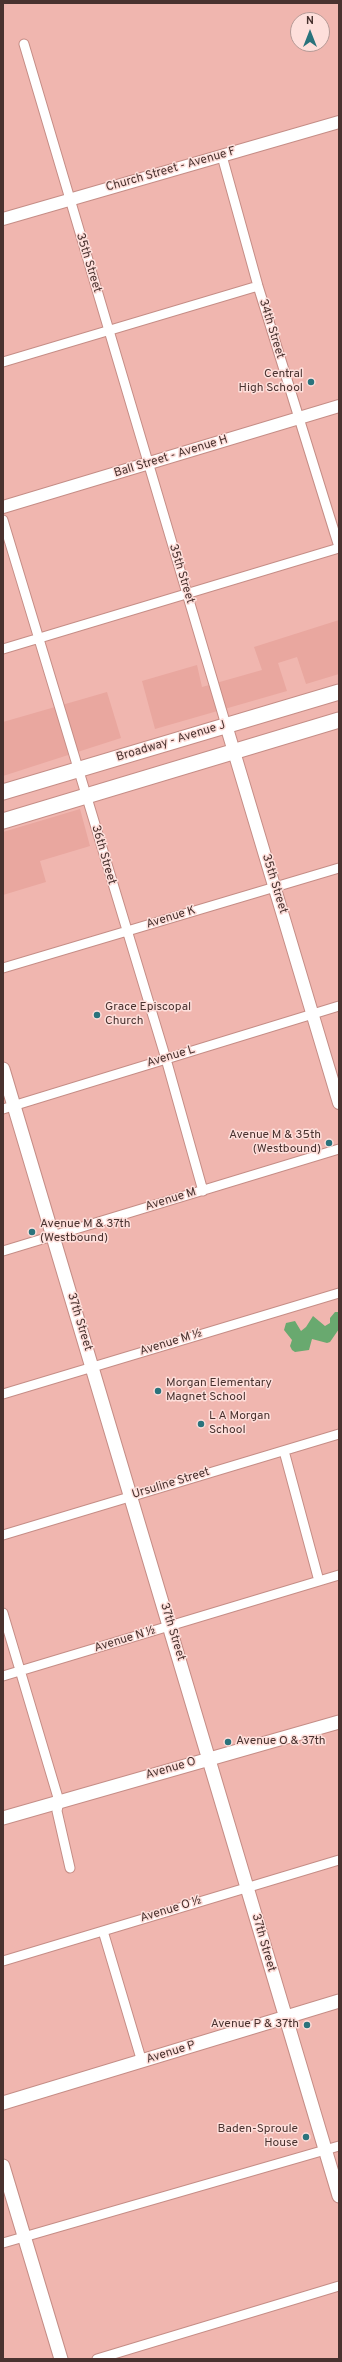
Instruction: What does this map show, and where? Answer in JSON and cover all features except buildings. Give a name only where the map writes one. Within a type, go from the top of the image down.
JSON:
[{"type":"main road","name":"Broadway - Avenue J","points":[[3,792],[339,692]]},
{"type":"main road","points":[[3,821],[339,720]]},
{"type":"main road","name":"37th Street","points":[[3,1069],[9,1107],[53,1236],[339,2196]]},
{"type":"main road","name":"Avenue O","points":[[3,1818],[208,1758],[339,1722]]},
{"type":"main road","name":"Avenue P","points":[[3,2103],[339,2001]]},
{"type":"main road","points":[[3,2166],[61,2359]]},
{"type":"street","name":"35th Street","points":[[24,44],[339,1103]]},
{"type":"street","name":"Church Street - Avenue F","points":[[3,219],[339,122]]},
{"type":"street","name":"34th Street","points":[[222,156],[258,286],[339,548]]},
{"type":"street","points":[[3,362],[258,286]]},
{"type":"street","name":"Ball Street - Avenue H","points":[[3,507],[339,406]]},
{"type":"street","name":"36th Street","points":[[3,520],[126,931],[166,1059],[203,1190]]},
{"type":"street","points":[[3,649],[339,548]]},
{"type":"street","name":"Avenue K","points":[[3,968],[339,868]]},
{"type":"street","name":"Avenue L","points":[[9,1107],[339,1006]]},
{"type":"street","name":"Avenue M","points":[[3,1251],[339,1149]]},
{"type":"street","name":"Avenue M ½","points":[[3,1394],[339,1293]]},
{"type":"street","name":"Ursuline Street","points":[[3,1535],[339,1434]]},
{"type":"street","points":[[284,1451],[319,1581]]},
{"type":"street","name":"Avenue N ½","points":[[3,1676],[339,1575]]},
{"type":"street","points":[[3,1613],[59,1801],[57,1811],[70,1868]]},
{"type":"street","name":"Avenue O ½","points":[[3,1961],[247,1886],[339,1860]]},
{"type":"street","points":[[103,1931],[142,2062]]},
{"type":"street","points":[[3,2243],[339,2146]]},
{"type":"street","points":[[96,2359],[339,2286]]},
{"type":"shaded area","points":[[339,620],[339,674],[306,684],[297,657],[278,663],[287,691],[155,729],[142,681],[197,665],[202,687],[262,670],[254,647]]},
{"type":"shaded area","points":[[107,692],[121,738],[3,776],[3,722]]},
{"type":"shaded area","points":[[80,809],[90,846],[40,861],[46,882],[3,895],[3,832]]},
{"type":"green space","points":[[335,1312],[339,1312],[339,1329],[330,1342],[327,1343],[312,1339],[309,1350],[295,1352],[292,1350],[290,1346],[292,1340],[284,1330],[286,1323],[295,1321],[301,1331],[306,1327],[313,1316],[325,1326],[330,1323],[330,1318]]},
{"type":"place","name":"Central High School","points":[[311,382]]},
{"type":"place","name":"Grace Episcopal Church","points":[[97,1015]]},
{"type":"place","name":"Avenue M & 35th (Westbound)","points":[[329,1143]]},
{"type":"place","name":"Avenue M & 37th (Westbound)","points":[[32,1232]]},
{"type":"place","name":"Morgan Elementary Magnet School","points":[[158,1391]]},
{"type":"place","name":"L A Morgan School","points":[[201,1424]]},
{"type":"place","name":"Avenue O & 37th","points":[[228,1742]]},
{"type":"place","name":"Avenue P & 37th","points":[[307,2025]]},
{"type":"place","name":"Baden-Sproule House","points":[[306,2137]]}]
